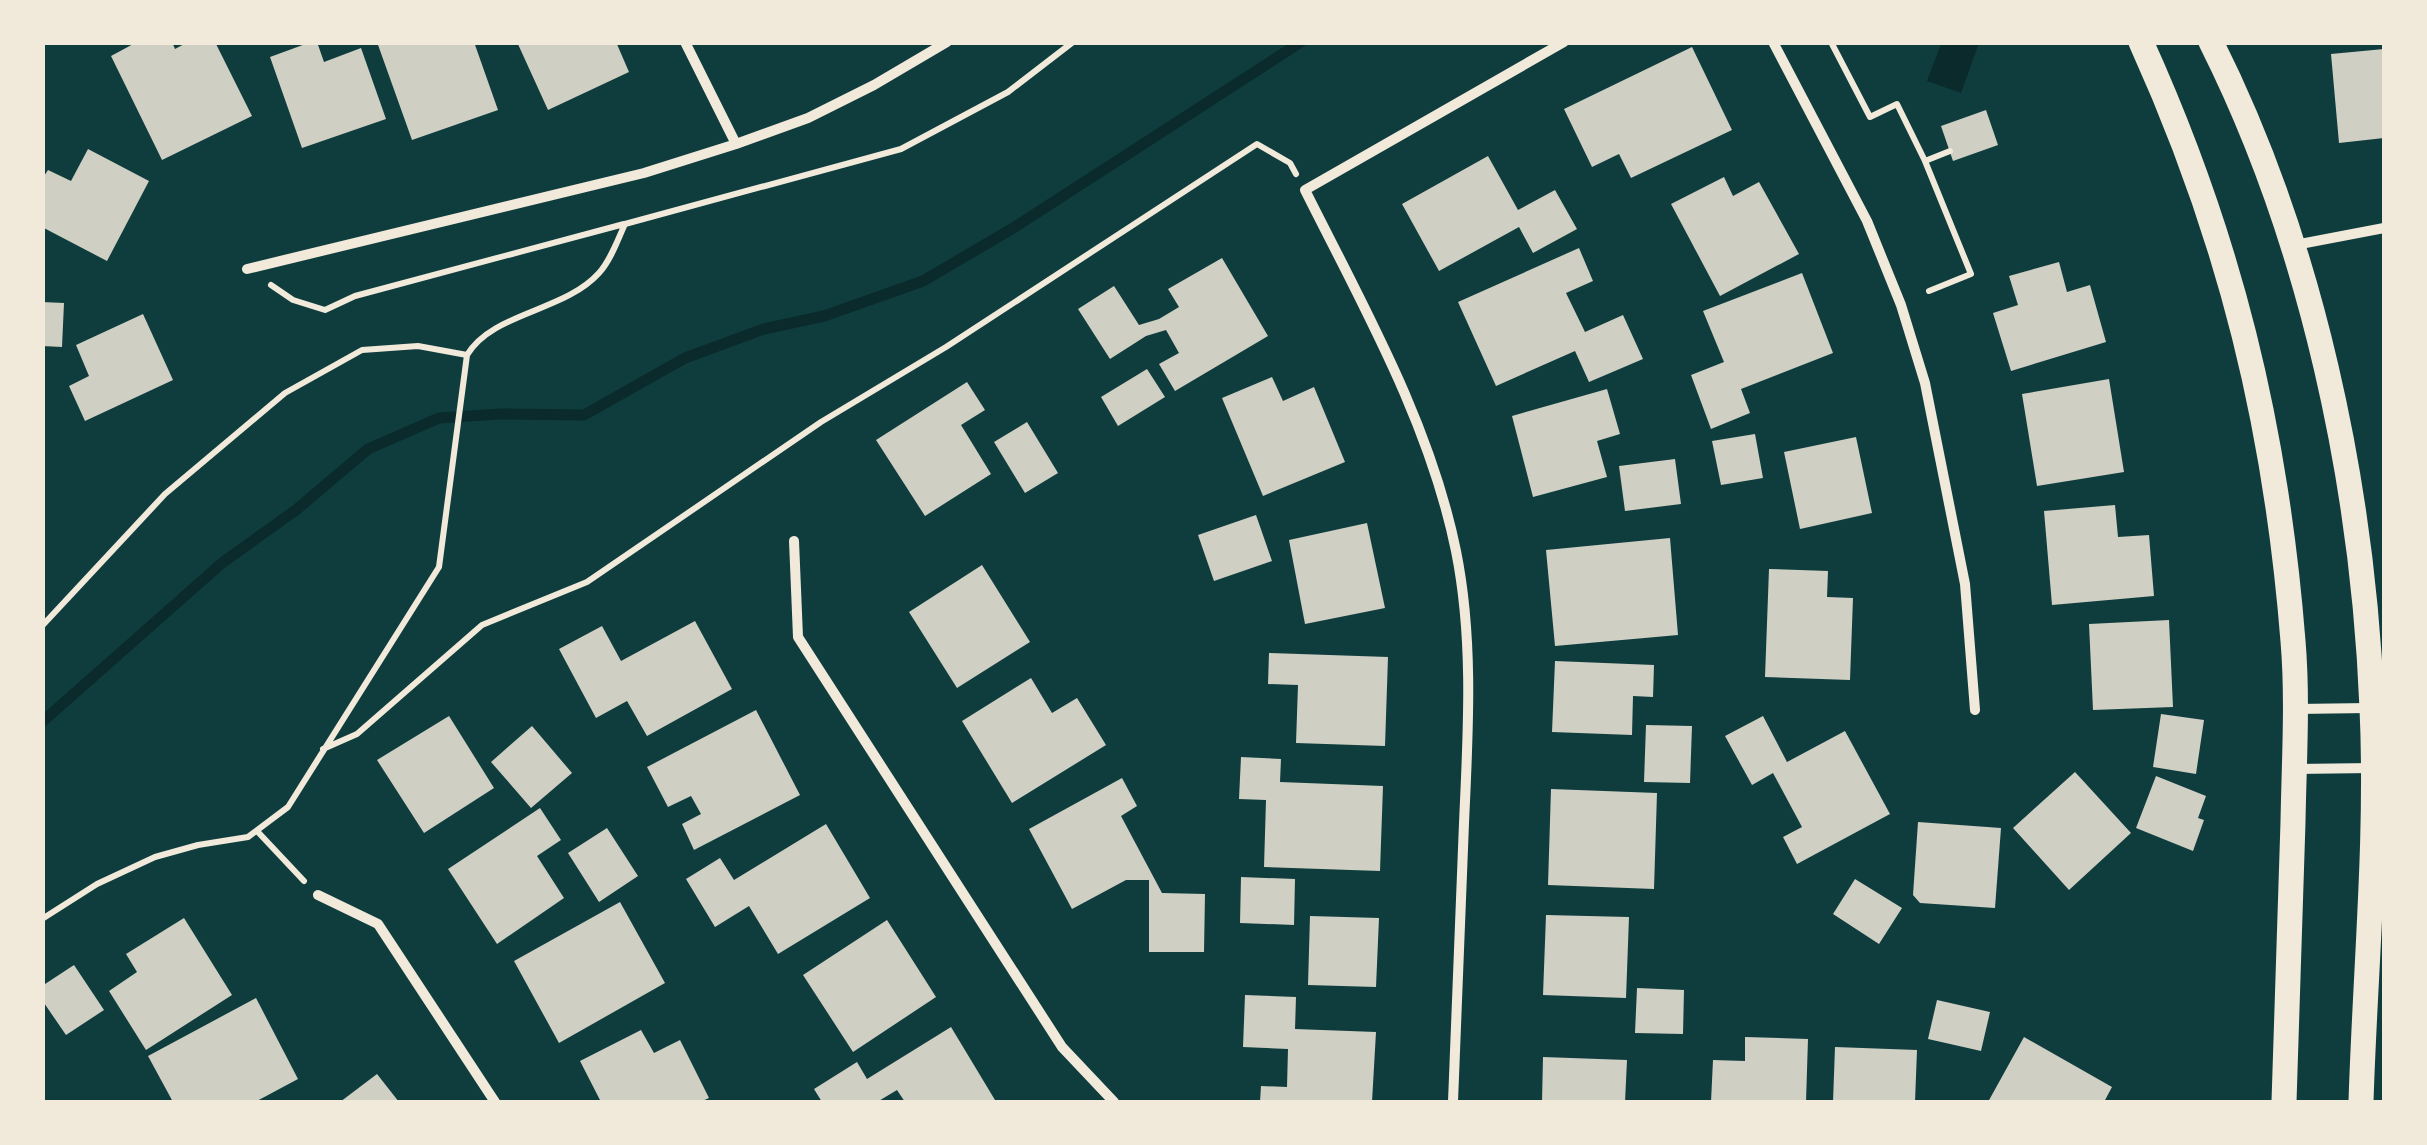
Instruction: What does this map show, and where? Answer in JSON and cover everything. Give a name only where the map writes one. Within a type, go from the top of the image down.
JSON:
[{"type":"main road","points":[[2141,42],[2203,194],[2235,291],[2262,401],[2282,531],[2294,644],[2284,1102]]},
{"type":"main road","points":[[2211,42],[2240,99],[2294,245],[2344,453],[2364,591],[2378,708],[2379,768],[2360,1102]]},
{"type":"street","points":[[685,42],[736,144]]},
{"type":"street","points":[[247,269],[644,173],[736,144],[808,118],[947,42]]},
{"type":"street","points":[[1453,1102],[1468,733],[1464,620],[1456,553],[1439,485],[1416,419],[1304,190],[1564,42]]},
{"type":"street","points":[[1774,42],[1867,221],[1925,383],[1965,584],[1976,710]]},
{"type":"street","points":[[2294,245],[2384,228]]},
{"type":"street","points":[[794,541],[798,637],[1062,1047],[1114,1102]]},
{"type":"street","points":[[2294,709],[2378,708]]},
{"type":"street","points":[[2294,769],[2379,768]]},
{"type":"street","points":[[318,896],[378,924],[495,1102]]},
{"type":"path","points":[[247,269],[293,300],[325,310],[355,296],[901,149],[1008,92],[1073,42]]},
{"type":"path","points":[[1831,42],[1870,117],[1896,104],[1925,161],[1971,274],[1929,291]]},
{"type":"path","points":[[322,749],[357,734],[482,624],[587,582],[820,422],[946,347],[1257,144],[1290,163],[1304,190]]},
{"type":"path","points":[[1925,161],[1950,152]]},
{"type":"path","points":[[42,919],[97,884],[155,857],[198,845],[224,843],[256,831],[288,808],[439,566],[467,355],[473,345],[494,329],[566,298],[600,272],[626,224]]},
{"type":"path","points":[[42,626],[164,494],[286,393],[362,350],[418,346],[467,355]]},
{"type":"path","points":[[256,831],[318,896]]},
{"type":"water","points":[[1938,43],[1979,43],[1961,93],[1927,81],[1941,44]]},
{"type":"building","points":[[137,42],[172,42],[175,49],[188,42],[215,42],[252,116],[162,160],[111,56]]},
{"type":"building","points":[[317,42],[324,62],[361,48],[386,119],[302,148],[270,57]]},
{"type":"building","points":[[377,42],[474,42],[498,110],[412,140]]},
{"type":"building","points":[[517,42],[616,42],[629,72],[548,110]]},
{"type":"building","points":[[1692,47],[1732,130],[1631,178],[1619,154],[1592,167],[1564,109]]},
{"type":"building","points":[[2384,49],[2384,138],[2339,143],[2331,54]]},
{"type":"building","points":[[1986,110],[1998,145],[1953,161],[1941,126]]},
{"type":"building","points":[[88,149],[149,181],[107,261],[42,227],[42,179],[48,170],[71,181]]},
{"type":"building","points":[[1488,156],[1518,210],[1555,190],[1577,229],[1533,253],[1519,227],[1439,271],[1402,204]]},
{"type":"building","points":[[1724,177],[1733,196],[1759,182],[1799,254],[1720,296],[1671,204]]},
{"type":"building","points":[[1579,248],[1593,281],[1566,293],[1585,332],[1623,315],[1643,359],[1589,382],[1575,351],[1496,386],[1458,302]]},
{"type":"building","points":[[1222,258],[1268,336],[1175,391],[1159,364],[1179,353],[1166,330],[1146,336],[1110,359],[1078,309],[1114,286],[1139,325],[1159,319],[1179,307],[1168,289]]},
{"type":"building","points":[[2059,262],[2067,292],[2090,285],[2106,342],[2011,371],[1993,313],[2018,305],[2009,276]]},
{"type":"building","points":[[1802,273],[1833,353],[1741,389],[1750,413],[1711,429],[1691,375],[1724,362],[1703,311]]},
{"type":"building","points":[[42,302],[64,303],[62,347],[42,346]]},
{"type":"building","points":[[143,314],[173,380],[85,421],[69,386],[89,376],[76,345]]},
{"type":"building","points":[[1147,369],[1165,397],[1118,426],[1101,397]]},
{"type":"building","points":[[1272,377],[1283,401],[1314,387],[1345,462],[1263,496],[1222,398]]},
{"type":"building","points":[[2109,379],[2124,472],[2037,486],[2022,394]]},
{"type":"building","points":[[967,382],[985,410],[961,425],[991,474],[925,516],[876,440]]},
{"type":"building","points":[[1607,389],[1620,434],[1597,441],[1607,477],[1533,497],[1512,416]]},
{"type":"building","points":[[1027,422],[1058,473],[1025,493],[994,442]]},
{"type":"building","points":[[1755,434],[1763,478],[1721,485],[1712,441]]},
{"type":"building","points":[[1856,437],[1872,513],[1800,529],[1784,452]]},
{"type":"building","points":[[1675,459],[1681,504],[1625,511],[1619,466]]},
{"type":"building","points":[[2115,505],[2118,537],[2149,535],[2154,596],[2052,605],[2044,511]]},
{"type":"building","points":[[1256,515],[1272,561],[1214,581],[1198,535]]},
{"type":"building","points":[[1367,523],[1385,608],[1305,624],[1289,540]]},
{"type":"building","points":[[1670,538],[1678,635],[1555,646],[1546,550]]},
{"type":"building","points":[[982,565],[1030,642],[957,688],[909,612]]},
{"type":"building","points":[[1769,569],[1828,571],[1827,597],[1853,598],[1850,680],[1765,677]]},
{"type":"building","points":[[2169,620],[2173,707],[2093,710],[2089,624]]},
{"type":"building","points":[[695,621],[732,689],[647,736],[627,701],[596,718],[559,649],[602,626],[621,661]]},
{"type":"building","points":[[1269,653],[1388,657],[1385,746],[1296,743],[1298,685],[1268,684]]},
{"type":"building","points":[[1555,661],[1654,665],[1653,697],[1633,696],[1632,735],[1552,732]]},
{"type":"building","points":[[1031,678],[1052,713],[1077,698],[1106,745],[1012,803],[962,721]]},
{"type":"building","points":[[756,710],[800,795],[694,850],[682,824],[701,814],[691,796],[668,807],[647,767]]},
{"type":"building","points":[[2161,714],[2204,720],[2196,774],[2153,767]]},
{"type":"building","points":[[449,716],[494,788],[424,833],[377,760]]},
{"type":"building","points":[[1763,716],[1787,762],[1845,731],[1890,814],[1797,864],[1783,837],[1802,827],[1773,773],[1752,785],[1725,736]]},
{"type":"building","points":[[1646,725],[1692,726],[1690,783],[1644,782]]},
{"type":"building","points":[[532,726],[572,773],[531,808],[491,762]]},
{"type":"building","points":[[1241,757],[1281,759],[1280,782],[1383,786],[1380,871],[1264,867],[1266,800],[1239,799]]},
{"type":"building","points":[[2075,772],[2131,833],[2069,890],[2013,828]]},
{"type":"building","points":[[2156,776],[2206,796],[2198,818],[2204,820],[2193,851],[2136,828]]},
{"type":"building","points":[[1122,778],[1137,806],[1121,816],[1162,893],[1205,894],[1204,952],[1149,952],[1149,880],[1126,880],[1072,909],[1029,829]]},
{"type":"building","points":[[1551,789],[1657,793],[1654,889],[1548,885]]},
{"type":"building","points":[[540,808],[561,840],[537,856],[564,898],[497,944],[448,869]]},
{"type":"building","points":[[1918,822],[2001,828],[1995,908],[1920,903],[1913,895]]},
{"type":"building","points":[[826,824],[870,898],[778,954],[749,906],[715,927],[686,879],[720,858],[734,880]]},
{"type":"building","points":[[607,828],[638,876],[599,902],[568,853]]},
{"type":"building","points":[[1241,877],[1295,879],[1294,925],[1240,923]]},
{"type":"building","points":[[1855,879],[1902,908],[1879,944],[1833,914]]},
{"type":"building","points":[[620,902],[665,983],[559,1043],[514,961]]},
{"type":"building","points":[[1546,915],[1629,917],[1626,998],[1543,995]]},
{"type":"building","points":[[1310,916],[1379,918],[1376,987],[1308,985]]},
{"type":"building","points":[[184,918],[232,995],[146,1050],[109,991],[137,972],[126,954]]},
{"type":"building","points":[[887,920],[936,997],[853,1052],[803,975]]},
{"type":"building","points":[[74,965],[104,1010],[66,1035],[42,1000],[42,986]]},
{"type":"building","points":[[1637,988],[1684,990],[1683,1034],[1635,1033]]},
{"type":"building","points":[[1245,995],[1296,997],[1295,1029],[1376,1032],[1372,1102],[1260,1102],[1261,1086],[1287,1087],[1288,1049],[1243,1047]]},
{"type":"building","points":[[256,998],[298,1079],[255,1102],[173,1102],[148,1056]]},
{"type":"building","points":[[1937,1000],[1990,1012],[1981,1051],[1928,1039]]},
{"type":"building","points":[[951,1027],[995,1100],[992,1102],[905,1102],[897,1090],[877,1102],[822,1102],[814,1089],[857,1062],[867,1079]]},
{"type":"building","points":[[641,1030],[654,1053],[680,1040],[709,1098],[700,1102],[601,1102],[580,1061]]},
{"type":"building","points":[[1745,1037],[1808,1039],[1806,1102],[1711,1102],[1713,1060],[1745,1061]]},
{"type":"building","points":[[2024,1037],[2112,1087],[2104,1102],[1988,1102]]},
{"type":"building","points":[[1835,1047],[1917,1050],[1915,1102],[1833,1102]]},
{"type":"building","points":[[1543,1057],[1627,1060],[1625,1102],[1542,1102]]},
{"type":"building","points":[[377,1074],[399,1102],[340,1102]]},
{"type":"waterway","points":[[42,722],[222,563],[296,510],[368,449],[439,418],[584,415],[685,358],[764,329],[824,316],[923,281],[1015,227],[1301,42]]}]
